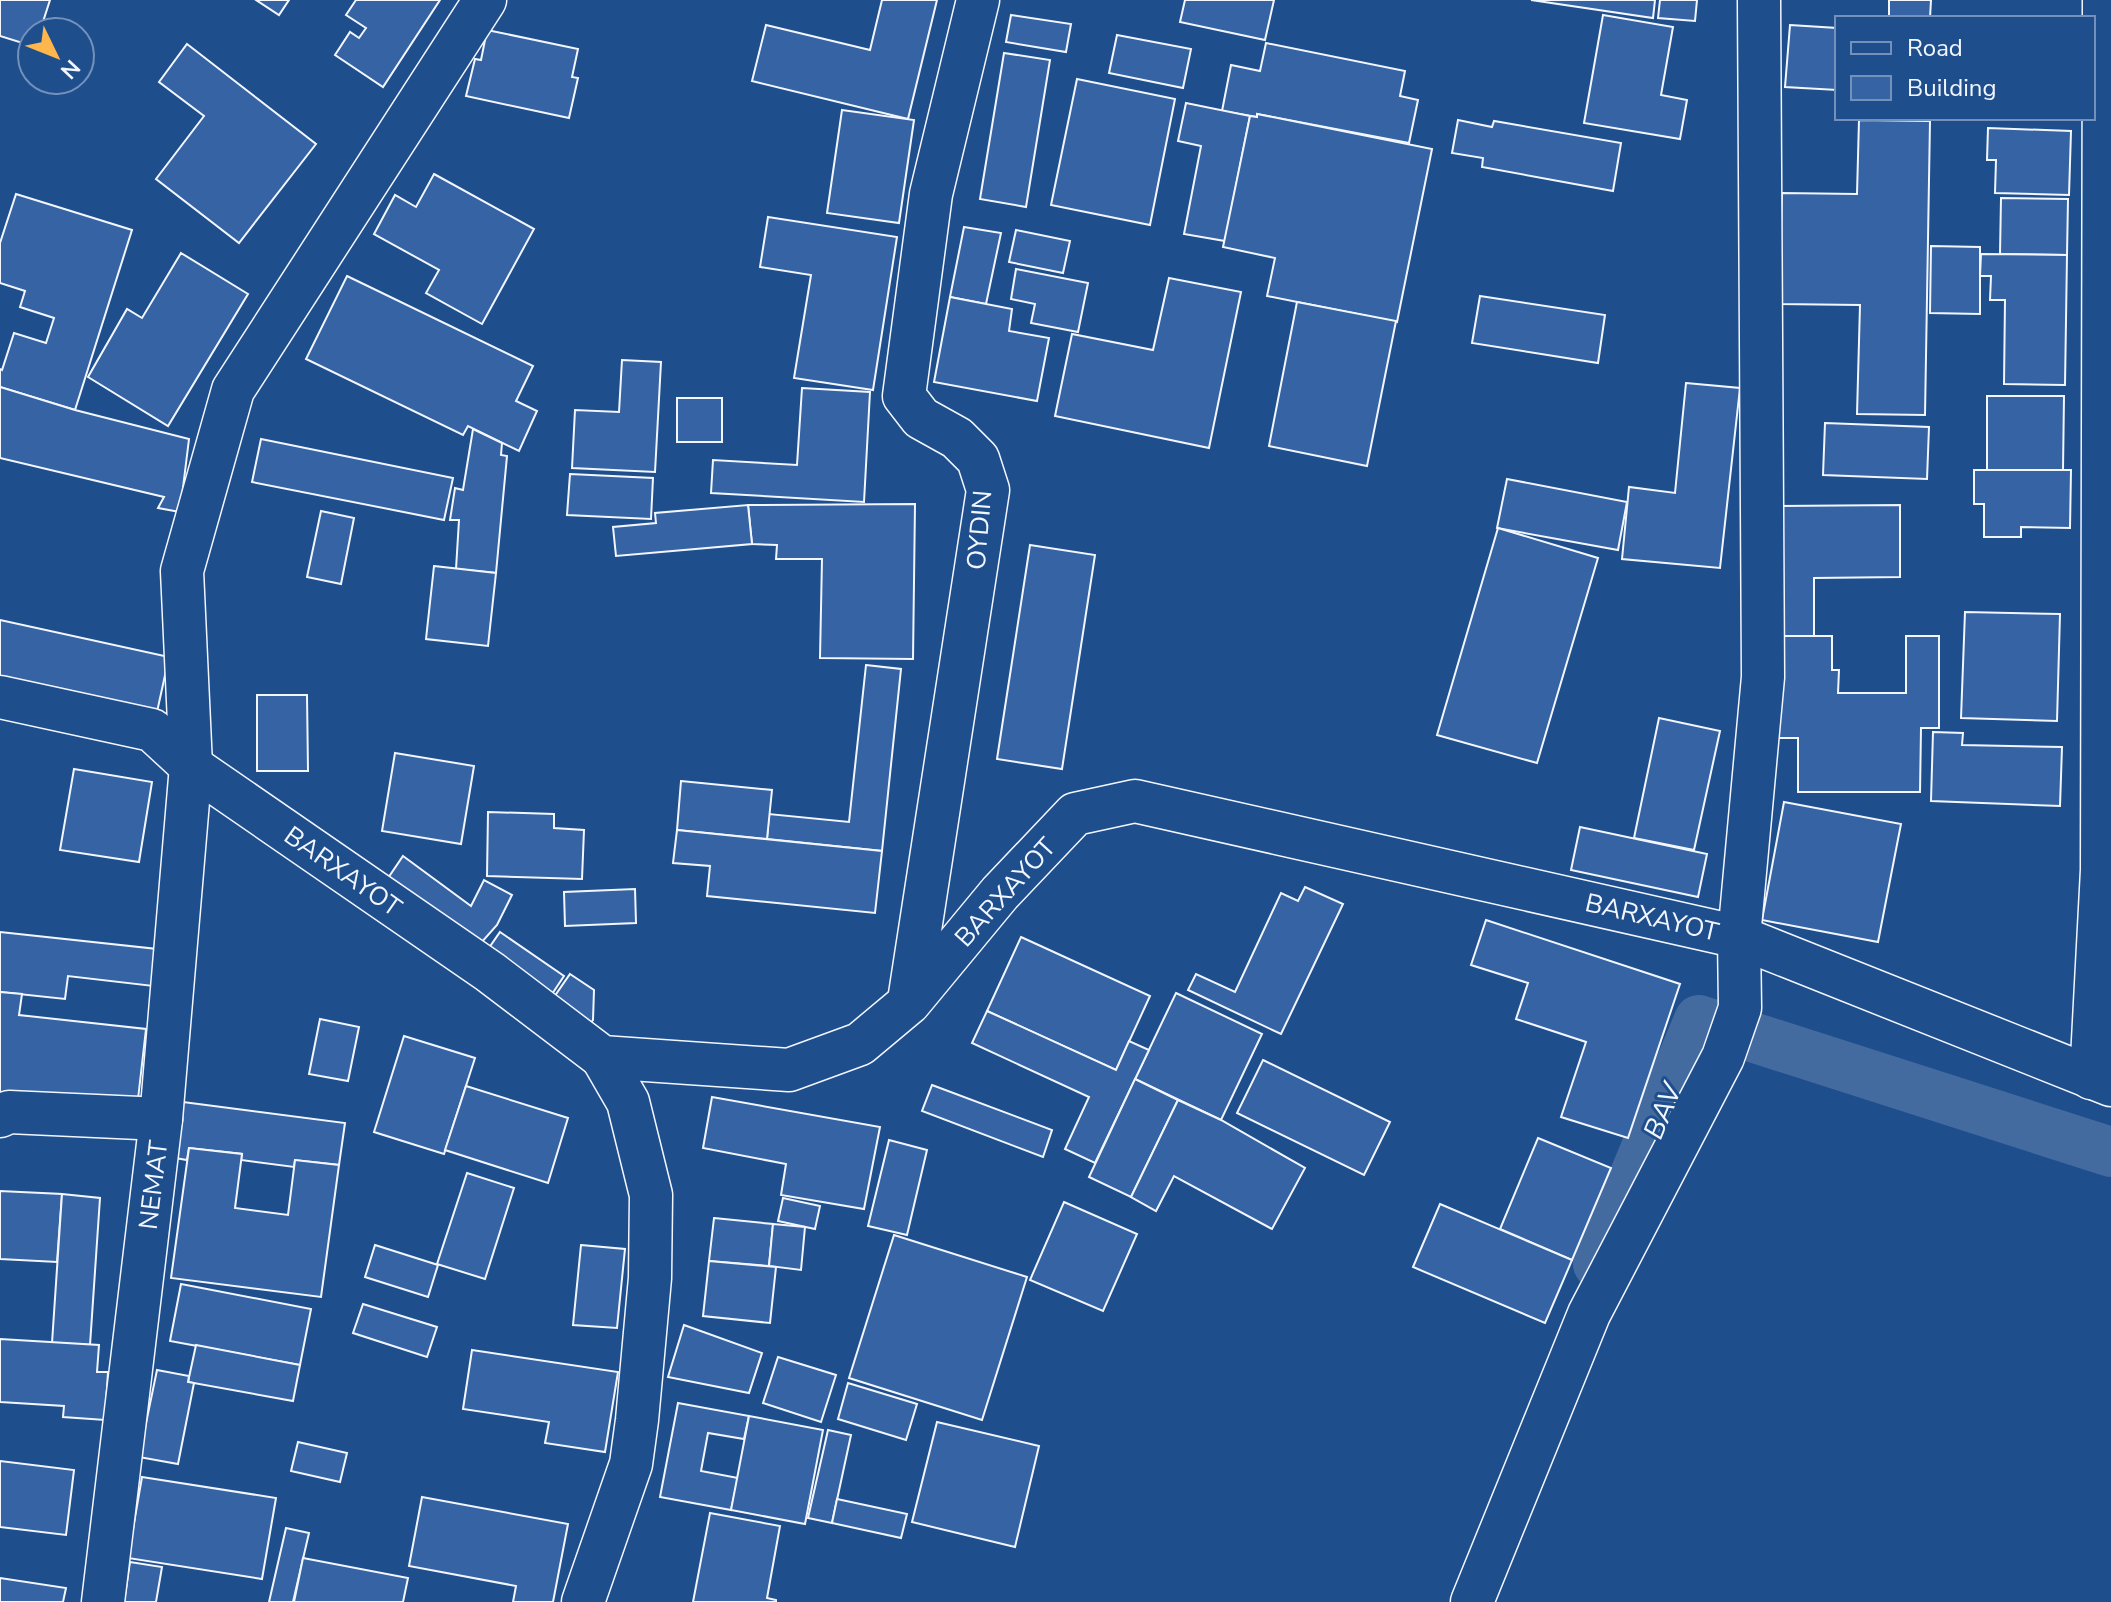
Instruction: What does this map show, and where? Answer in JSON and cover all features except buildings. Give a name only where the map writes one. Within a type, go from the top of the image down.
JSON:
[{"type":"street","name":"NEMAT","points":[[103,1602],[161,1119],[191,766],[182,571],[233,390],[485,0]]},
{"type":"street","name":"OYDIN","points":[[909,1003],[988,490],[978,459],[957,438],[921,418],[904,396],[931,194],[978,0]]},
{"type":"street","points":[[1472,1602],[1589,1314],[1723,1057],[1740,1008],[1739,937],[1763,677],[1759,0]]},
{"type":"street","points":[[2101,1081],[2104,0]]},
{"type":"street","name":"BARXAYOT","points":[[0,697],[152,730],[191,766],[490,972],[602,1057],[789,1070],[860,1044],[909,1003],[1000,893],[1075,814],[1135,801],[1739,937],[2101,1081]]},
{"type":"street","points":[[583,1602],[631,1464],[650,1278],[651,1195],[628,1102],[602,1057]]},
{"type":"street","points":[[0,1116],[9,1112],[161,1119]]},
{"type":"waterway","name":"BAV","points":[[1598,1264],[1699,1020],[2111,1152]]}]
